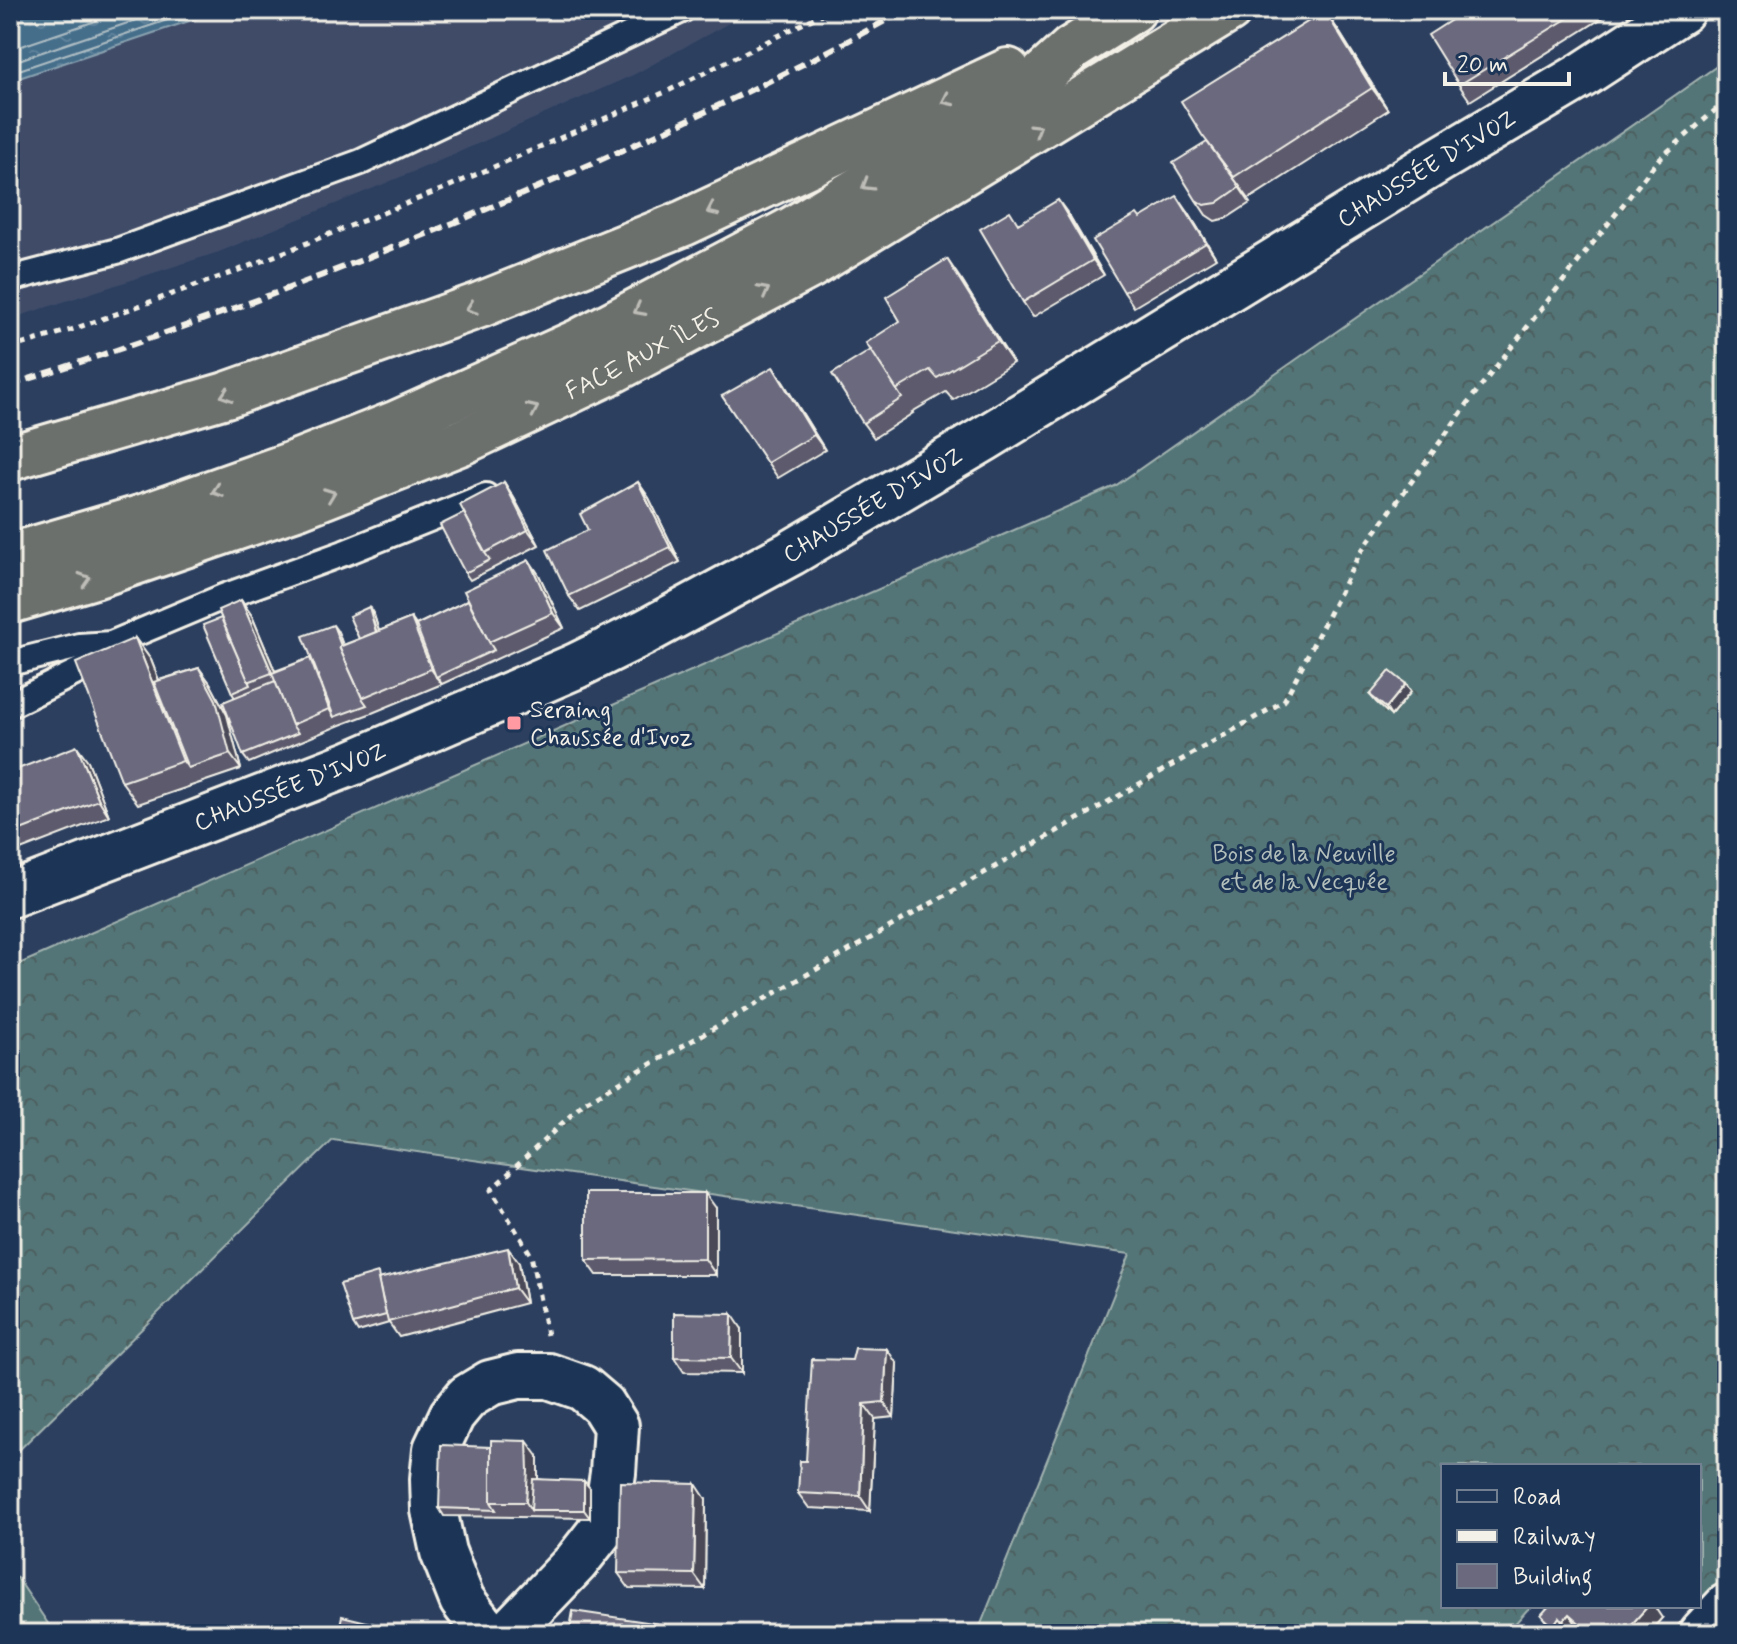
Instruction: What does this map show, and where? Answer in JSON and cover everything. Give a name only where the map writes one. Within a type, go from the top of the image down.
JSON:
[{"type":"highway","name":"FACE AUX ÎLES","points":[[10,556],[140,518],[305,459],[395,424],[580,341],[791,230],[1029,87],[1071,49],[1133,10]]},
{"type":"highway","name":"FACE AUX ÎLES","points":[[10,601],[213,537],[299,506],[462,442],[608,373],[810,266],[1229,10]]},
{"type":"highway","points":[[10,458],[226,395],[507,294],[684,223],[1010,70],[1071,49]]},
{"type":"main road","name":"CHAUSSÉE D'IVOZ","points":[[10,895],[352,763],[576,666],[658,625],[791,553],[984,439],[1584,74],[1682,10]]},
{"type":"main road","points":[[488,1634],[462,1600],[443,1552],[434,1510],[436,1449],[452,1415],[467,1397],[490,1383],[518,1376],[549,1376],[583,1388],[603,1405],[616,1426],[605,1525],[576,1562],[507,1634]]},
{"type":"main road","points":[[1701,1634],[1727,1606]]},
{"type":"lane","points":[[10,279],[117,251],[361,162],[682,10]]},
{"type":"lane","points":[[10,663],[79,646],[111,644],[223,597],[486,496]]},
{"type":"lane","points":[[10,705],[91,665],[111,644]]},
{"type":"path","points":[[10,348],[71,330],[234,272],[443,189],[670,90],[830,10]]},
{"type":"path","points":[[549,1376],[546,1331],[531,1255],[491,1190],[585,1102],[1284,701],[1360,553],[1474,395],[1658,160],[1727,100]]},
{"type":"shaded area","points":[[222,10],[753,10],[633,75],[432,164],[219,252],[10,319],[10,82]]},
{"type":"green space","name":"Bois de la Neuville et de la Vecquée","points":[[1727,59],[1727,1634],[1699,1608],[1701,1464],[1441,1464],[1441,1608],[1530,1608],[1506,1634],[977,1634],[1130,1254],[333,1140],[10,1459],[10,968],[1115,486]]},
{"type":"green space","points":[[10,1567],[55,1634],[10,1634]]},
{"type":"water","points":[[10,10],[222,10],[10,81]]},
{"type":"building","points":[[1467,10],[1581,10],[1459,85],[1428,35]]},
{"type":"building","points":[[1325,11],[1372,88],[1234,177],[1181,101]]},
{"type":"building","points":[[1207,142],[1240,187],[1217,203],[1204,205],[1196,200],[1173,163]]},
{"type":"building","points":[[1177,196],[1206,243],[1124,292],[1093,240],[1137,214],[1140,218]]},
{"type":"building","points":[[1058,200],[1093,260],[1023,302],[980,229],[1010,211],[1018,224]]},
{"type":"building","points":[[947,259],[998,341],[937,378],[930,370],[896,390],[866,343],[900,321],[886,297]]},
{"type":"building","points":[[871,350],[902,398],[863,423],[832,374]]},
{"type":"building","points":[[773,367],[814,435],[767,463],[722,396]]},
{"type":"building","points":[[504,482],[528,530],[485,553],[460,505]]},
{"type":"building","points":[[638,482],[670,547],[569,596],[547,550],[588,530],[580,514]]},
{"type":"building","points":[[464,513],[490,560],[465,573],[440,525]]},
{"type":"building","points":[[529,560],[553,613],[489,642],[464,591]]},
{"type":"building","points":[[241,600],[272,673],[248,682],[218,610]]},
{"type":"building","points":[[468,600],[494,650],[436,677],[416,625]]},
{"type":"building","points":[[369,607],[376,632],[359,639],[349,616]]},
{"type":"building","points":[[221,618],[250,685],[232,693],[203,625]]},
{"type":"building","points":[[411,618],[431,669],[362,698],[339,647]]},
{"type":"building","points":[[333,625],[339,647],[367,705],[334,717],[303,636]]},
{"type":"building","points":[[135,638],[183,761],[122,782],[76,663]]},
{"type":"building","points":[[310,658],[329,709],[292,725],[272,673]]},
{"type":"building","points":[[199,668],[216,700],[230,754],[188,768],[154,682]]},
{"type":"building","points":[[1390,671],[1406,684],[1386,708],[1370,695]]},
{"type":"building","points":[[275,681],[298,733],[243,755],[223,702]]},
{"type":"building","points":[[77,746],[99,800],[10,834],[10,772]]},
{"type":"building","points":[[586,1193],[705,1193],[705,1259],[586,1260]]},
{"type":"building","points":[[508,1248],[515,1288],[388,1322],[378,1279]]},
{"type":"building","points":[[378,1273],[386,1315],[353,1324],[340,1284]]},
{"type":"building","points":[[674,1313],[732,1314],[731,1358],[674,1357]]},
{"type":"building","points":[[855,1348],[887,1349],[884,1402],[864,1404],[860,1496],[798,1493],[800,1461],[806,1461],[812,1359],[852,1360]]},
{"type":"building","points":[[491,1440],[527,1441],[526,1502],[491,1502]]},
{"type":"building","points":[[441,1445],[491,1447],[491,1502],[496,1510],[439,1508]]},
{"type":"building","points":[[533,1479],[584,1481],[584,1510],[531,1510]]},
{"type":"building","points":[[620,1482],[696,1484],[694,1574],[618,1573]]},
{"type":"building","points":[[1547,1608],[1646,1608],[1623,1634],[1592,1634],[1569,1614],[1564,1620],[1559,1617],[1553,1626],[1541,1615]]},
{"type":"building","points":[[573,1611],[694,1629],[693,1634],[569,1634]]},
{"type":"building","points":[[342,1616],[396,1629],[395,1634],[338,1634]]},
{"type":"railway","points":[[10,385],[308,281],[455,222],[716,107],[905,10]]},
{"type":"place","name":"Seraing Chaussée d'Ivoz","points":[[514,723]]}]
